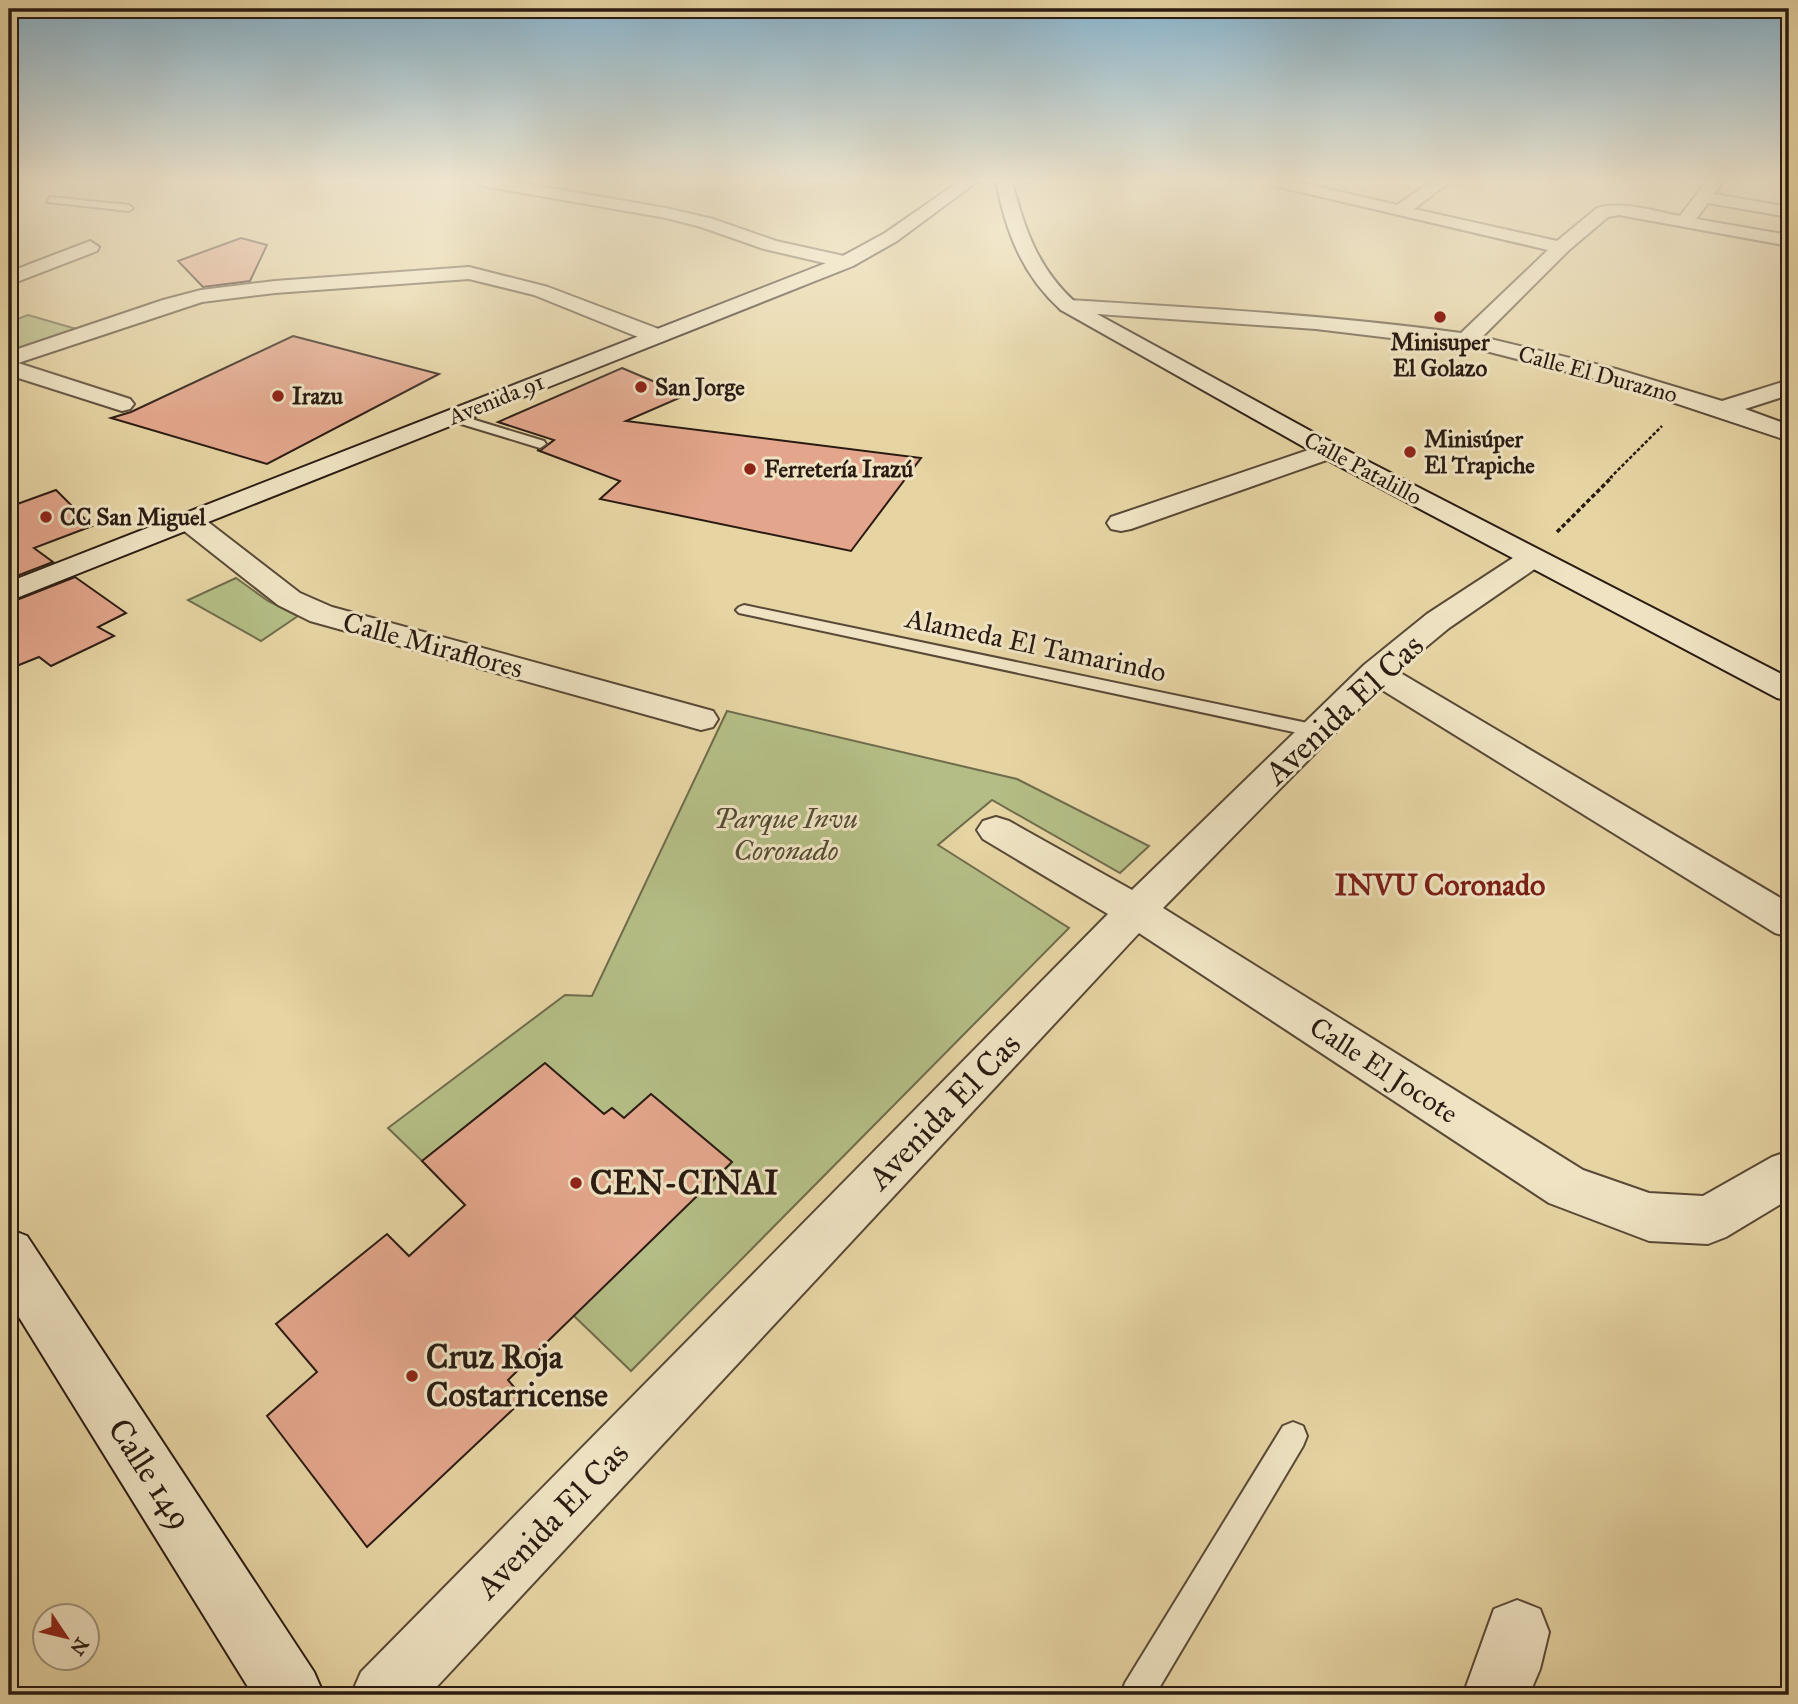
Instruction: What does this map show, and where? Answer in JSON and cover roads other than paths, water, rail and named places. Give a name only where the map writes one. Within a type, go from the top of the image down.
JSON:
[{"type":"street","points":[[9,279],[56,261]]},
{"type":"street","points":[[839,261],[846,262]]},
{"type":"street","name":"Avenida 91","points":[[9,592],[849,261]]},
{"type":"street","name":"Calle Patalillo","points":[[1028,261],[1052,293],[1068,306],[1329,451],[1789,691]]},
{"type":"street","points":[[1466,340],[1547,261]]},
{"type":"street","points":[[9,359],[201,296],[264,288],[469,274],[501,278],[544,292],[656,336]]},
{"type":"street","name":"Calle El Durazno","points":[[1068,306],[1280,321],[1466,340],[1588,369],[1724,408],[1789,434]]},
{"type":"street","points":[[9,368],[122,404]]},
{"type":"street","points":[[1724,408],[1789,387]]},
{"type":"street","points":[[1121,523],[1329,451]]},
{"type":"street","name":"Calle Miraflores","points":[[190,521],[289,599],[321,614],[701,719]]},
{"type":"street","name":"Avenida El Cas","points":[[384,1695],[1136,911],[1376,672],[1438,621],[1532,558]]},
{"type":"street","points":[[1376,672],[1789,922]]},
{"type":"street","name":"Calle El Jocote","points":[[996,830],[1136,911],[1567,1187],[1649,1217],[1708,1220],[1789,1173]]},
{"type":"street","name":"Calle 149","points":[[9,1254],[290,1695]]},
{"type":"street","points":[[1496,1695],[1507,1670],[1517,1632]]},
{"type":"lane","points":[[452,417],[540,444]]},
{"type":"lane","name":"Alameda El Tamarindo","points":[[744,610],[1317,731]]},
{"type":"lane","points":[[1137,1695],[1293,1436]]},
{"type":"place","name":"Minisuper El Golazo","points":[[1440,317]]},
{"type":"place","name":"San Jorge","points":[[641,387]]},
{"type":"place","name":"Irazu","points":[[278,396]]},
{"type":"place","name":"Minisúper El Trapiche","points":[[1410,452]]},
{"type":"place","name":"Ferretería Irazú","points":[[750,469]]},
{"type":"place","name":"CC San Miguel","points":[[46,517]]},
{"type":"place","name":"CEN-CINAI","points":[[576,1183]]},
{"type":"place","name":"Cruz Roja Costarricense","points":[[412,1376]]},
{"type":"district","name":"INVU Coronado","points":[[1440,885]]},
{"type":"park label","name":"Parque Invu Coronado","points":[[786,834]]}]
